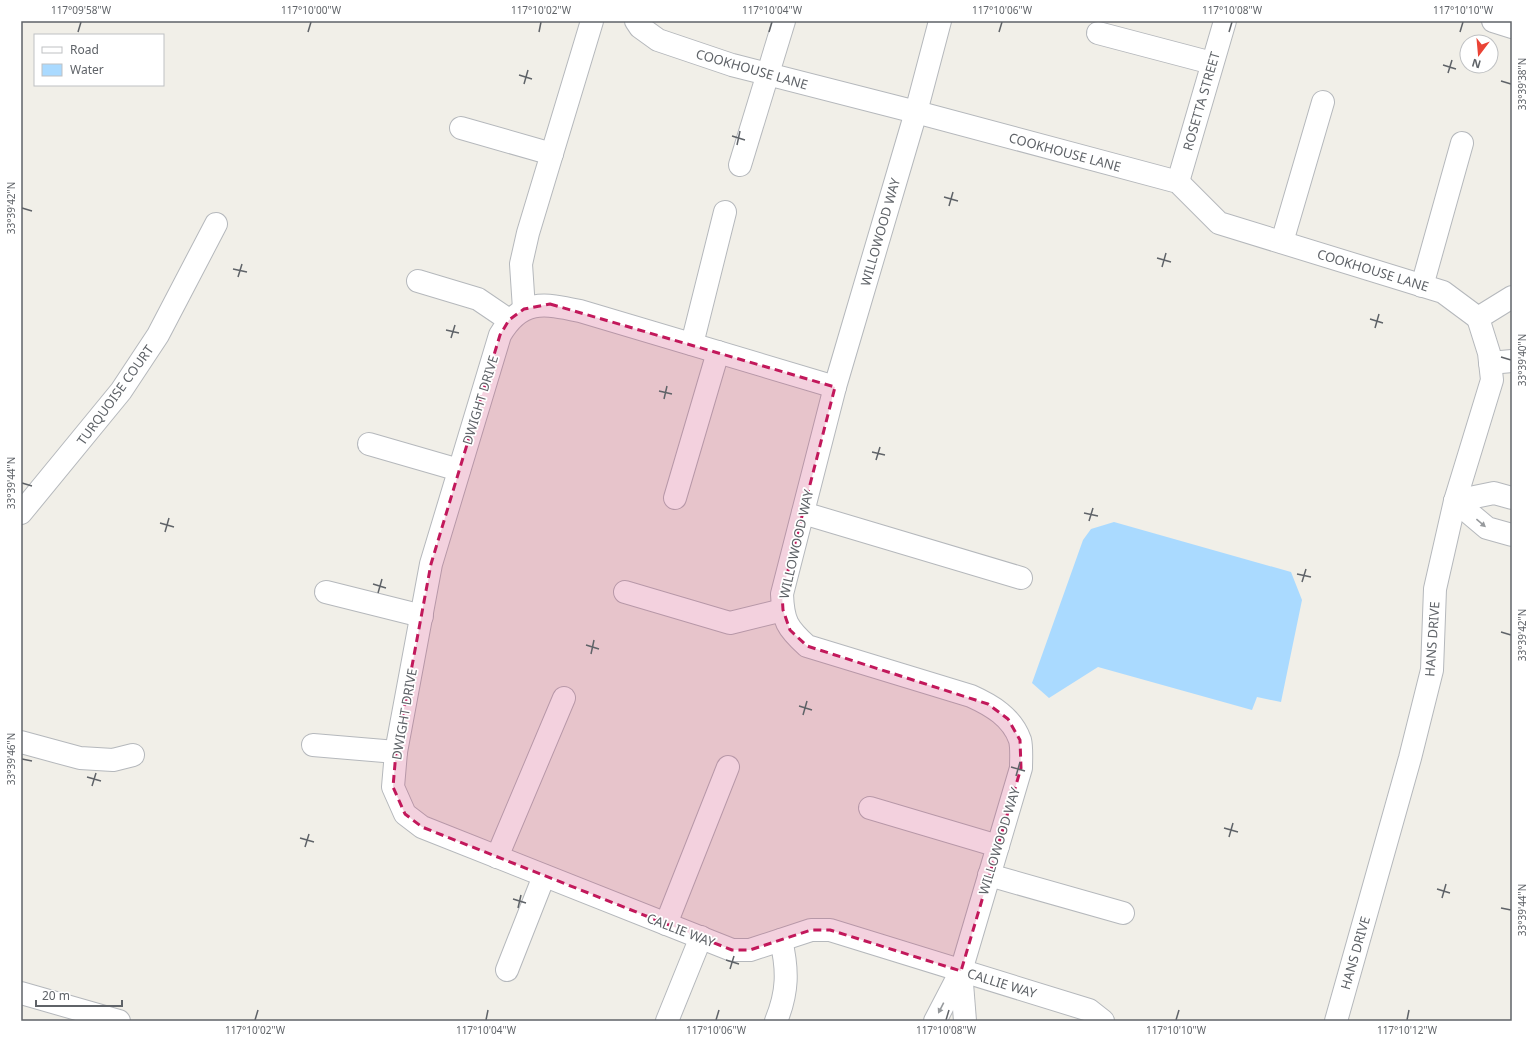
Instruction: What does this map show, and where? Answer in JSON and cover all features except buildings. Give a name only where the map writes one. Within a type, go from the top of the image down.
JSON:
[{"type":"street","points":[[516,314],[521,264],[592,21]]},
{"type":"street","name":"COOKHOUSE LANE","points":[[636,21],[640,27],[658,40],[732,65],[916,112],[1178,182],[1219,223],[1443,292],[1478,318]]},
{"type":"street","points":[[740,165],[784,21]]},
{"type":"street","name":"WILLOWOOD WAY","points":[[935,1021],[961,970],[1021,768],[1020,740],[1008,719],[988,704],[972,696],[807,646],[790,630],[783,610],[782,594],[835,387],[916,112],[940,21]]},
{"type":"street","name":"ROSETTA STREET","points":[[1178,182],[1225,21]]},
{"type":"street","points":[[1493,21],[1512,27]]},
{"type":"street","points":[[1098,33],[1212,63]]},
{"type":"street","points":[[1282,242],[1323,102]]},
{"type":"street","points":[[461,128],[552,154]]},
{"type":"street","points":[[1422,286],[1462,143]]},
{"type":"street","points":[[692,344],[725,212]]},
{"type":"street","name":"TURQUOISE COURT","points":[[21,513],[121,391],[158,335],[216,224]]},
{"type":"street","points":[[418,281],[478,299],[516,314],[550,304],[580,311],[835,387]]},
{"type":"street","points":[[1478,318],[1512,296]]},
{"type":"street","name":"DWIGHT DRIVE","points":[[405,814],[393,787],[396,752],[431,564],[500,335],[516,314]]},
{"type":"street","name":"HANS DRIVE","points":[[1336,1021],[1410,758],[1432,670],[1435,588],[1455,501],[1492,380],[1489,353],[1478,318]]},
{"type":"street","points":[[676,498],[718,352]]},
{"type":"street","points":[[1490,363],[1512,362]]},
{"type":"street","points":[[369,444],[459,470]]},
{"type":"street","points":[[1455,501],[1494,493],[1512,498]]},
{"type":"street","points":[[1455,501],[1487,528],[1512,536]]},
{"type":"street","points":[[802,513],[1021,578]]},
{"type":"street","points":[[326,592],[422,616]]},
{"type":"street","points":[[624,592],[730,623],[783,610]]},
{"type":"street","points":[[497,857],[564,698]]},
{"type":"street","points":[[21,742],[80,758],[113,760],[133,754]]},
{"type":"street","points":[[313,744],[396,752]]},
{"type":"street","points":[[666,924],[728,767]]},
{"type":"street","points":[[870,808],[998,846]]},
{"type":"street","name":"CALLIE WAY","points":[[405,814],[422,827],[732,950],[750,950],[811,930],[830,930],[1089,1010],[1103,1021]]},
{"type":"street","points":[[989,875],[1123,913]]},
{"type":"street","points":[[507,970],[544,876]]},
{"type":"street","points":[[667,1021],[701,937]]},
{"type":"street","points":[[776,1021],[786,987],[786,962],[781,940]]},
{"type":"street","name":"WILLOWOOD WAY","points":[[961,970],[965,1021]]},
{"type":"street","points":[[21,992],[119,1021]]},
{"type":"highlighted area","points":[[550,304],[835,387],[782,594],[783,610],[790,630],[807,646],[988,704],[1008,719],[1020,740],[1021,768],[961,971],[830,930],[811,930],[750,950],[732,950],[422,827],[405,814],[393,787],[396,752],[431,564],[500,335],[509,320],[524,309]]},
{"type":"water","points":[[1114,522],[1291,572],[1302,600],[1281,702],[1257,697],[1252,710],[1098,667],[1049,698],[1032,683],[1083,540],[1091,529]]}]
